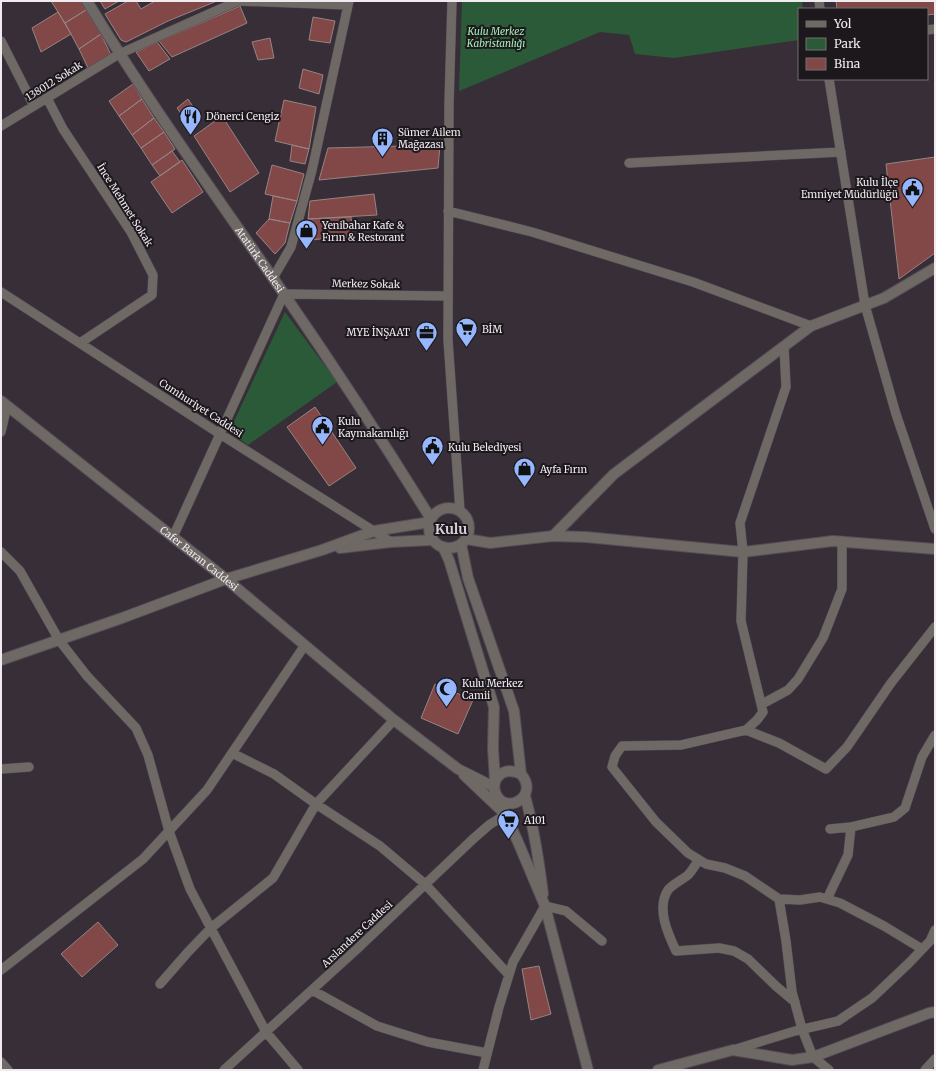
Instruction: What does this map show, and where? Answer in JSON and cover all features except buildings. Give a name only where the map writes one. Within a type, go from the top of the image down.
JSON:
[{"type":"street","name":"Atatürk Caddesi","points":[[87,1],[119,54],[284,294],[397,464],[431,521]]},
{"type":"street","name":"138012 Sokak","points":[[1,126],[119,54],[238,1]]},
{"type":"street","points":[[238,1],[349,3],[312,170],[291,247],[273,278]]},
{"type":"street","points":[[452,1],[449,104],[448,340],[460,511]]},
{"type":"street","points":[[1,41],[34,106]]},
{"type":"street","points":[[829,80],[865,305],[896,414],[935,529]]},
{"type":"street","name":"İnce Mehmet Sokak","points":[[46,98],[63,129],[131,232],[153,276],[152,295],[80,343]]},
{"type":"street","points":[[629,163],[841,152]]},
{"type":"street","points":[[448,211],[532,232],[693,282],[811,326]]},
{"type":"street","points":[[553,536],[614,474],[811,326],[884,298],[935,268]]},
{"type":"street","name":"Cumhuriyet Caddesi","points":[[1,292],[220,434],[391,542]]},
{"type":"street","points":[[173,537],[284,294]]},
{"type":"street","name":"Merkez Sokak","points":[[284,294],[448,296]]},
{"type":"street","points":[[784,346],[786,387],[740,523],[742,552],[741,622],[763,712],[746,730],[681,745],[622,746],[615,756],[612,767],[656,822],[688,853],[699,860],[706,864],[726,868],[745,876],[779,899],[800,900],[820,897],[840,903],[922,949]]},
{"type":"street","points":[[1,432],[4,404]]},
{"type":"street","name":"Cafer Baran Caddesi","points":[[4,404],[226,579],[394,720],[458,769]]},
{"type":"street","points":[[520,774],[514,711],[468,578],[463,542],[469,527],[465,515],[460,511],[455,508],[442,509],[437,512],[431,521],[430,535],[433,540],[443,547],[450,560],[494,707],[493,748],[495,793],[518,842],[545,906]]},
{"type":"street","points":[[1,660],[122,618],[226,579],[322,550],[374,531],[431,521]]},
{"type":"street","points":[[443,547],[452,548],[463,542],[490,543],[553,536],[586,537],[742,552],[833,541],[935,549]]},
{"type":"street","points":[[322,550],[391,542],[433,540]]},
{"type":"street","points":[[762,704],[788,690],[798,679],[823,638],[842,589],[842,541]]},
{"type":"street","points":[[1,552],[20,571],[59,640],[87,676],[136,728],[148,755],[169,831],[190,889],[266,1032],[298,1070]]},
{"type":"street","points":[[746,730],[779,743],[826,769],[847,747],[891,683],[935,627]]},
{"type":"street","points":[[1,970],[142,859],[169,831],[207,790],[305,645]]},
{"type":"street","points":[[160,984],[211,928],[273,878],[316,804],[394,720]]},
{"type":"street","points":[[830,828],[851,827],[894,817],[905,808],[922,757],[935,735]]},
{"type":"street","points":[[232,753],[274,774],[316,804],[380,846],[425,884],[509,975]]},
{"type":"street","points":[[1,769],[29,768]]},
{"type":"street","points":[[458,769],[495,784]]},
{"type":"street","points":[[458,769],[505,815]]},
{"type":"street","points":[[495,784],[498,776],[509,770],[520,774],[525,778],[527,784],[527,790],[524,796],[515,803],[503,802],[498,798]]},
{"type":"street","points":[[524,796],[530,814],[539,859],[545,906],[588,1070]]},
{"type":"street","name":"Arslandere Caddesi","points":[[224,1070],[358,949],[489,825],[505,815]]},
{"type":"street","points":[[827,899],[848,854],[851,827]]},
{"type":"street","points":[[699,860],[689,874],[669,889],[664,899],[662,910],[670,938],[676,951],[719,948],[734,951],[748,959],[795,1002]]},
{"type":"street","points":[[779,899],[792,992],[802,1029],[813,1057],[829,1070]]},
{"type":"street","points":[[545,906],[566,910],[602,941]]},
{"type":"street","points":[[483,1070],[498,1007],[513,962],[545,906]]},
{"type":"street","points":[[658,1070],[673,1068],[802,1029],[838,1021],[872,998],[922,949],[930,940],[935,930]]},
{"type":"street","points":[[312,990],[377,1026],[428,1042],[487,1053]]},
{"type":"street","points":[[733,1050],[792,1060],[813,1057],[935,1012]]},
{"type":"street","points":[[925,1070],[935,1059]]},
{"type":"street","points":[[1,1062],[8,1070]]},
{"type":"green space","name":"Kulu Merkez Kabristanlığı","points":[[462,1],[802,1],[803,8],[798,8],[798,40],[674,58],[635,54],[629,35],[600,32],[459,91]]},
{"type":"green space","points":[[285,312],[337,382],[248,445],[229,432]]},
{"type":"place","name":"Dönerci Cengiz","points":[[191,136]]},
{"type":"place","name":"Sümer Ailem Mağazası","points":[[382,158]]},
{"type":"place","name":"Kulu İlçe Emniyet Müdürlüğü","points":[[913,208]]},
{"type":"place","name":"Yenibahar Kafe & Fırın & Restorant","points":[[306,250]]},
{"type":"place","name":"BİM","points":[[467,348]]},
{"type":"place","name":"MYE İNŞAAT","points":[[426,352]]},
{"type":"place","name":"Kulu Kaymakamlığı","points":[[322,446]]},
{"type":"place","name":"Kulu Belediyesi","points":[[433,466]]},
{"type":"place","name":"Ayfa Fırın","points":[[524,488]]},
{"type":"place","name":"Kulu Merkez Camii","points":[[447,708]]},
{"type":"place","name":"A101","points":[[509,840]]},
{"type":"district","name":"Kulu","points":[[451,529]]}]
